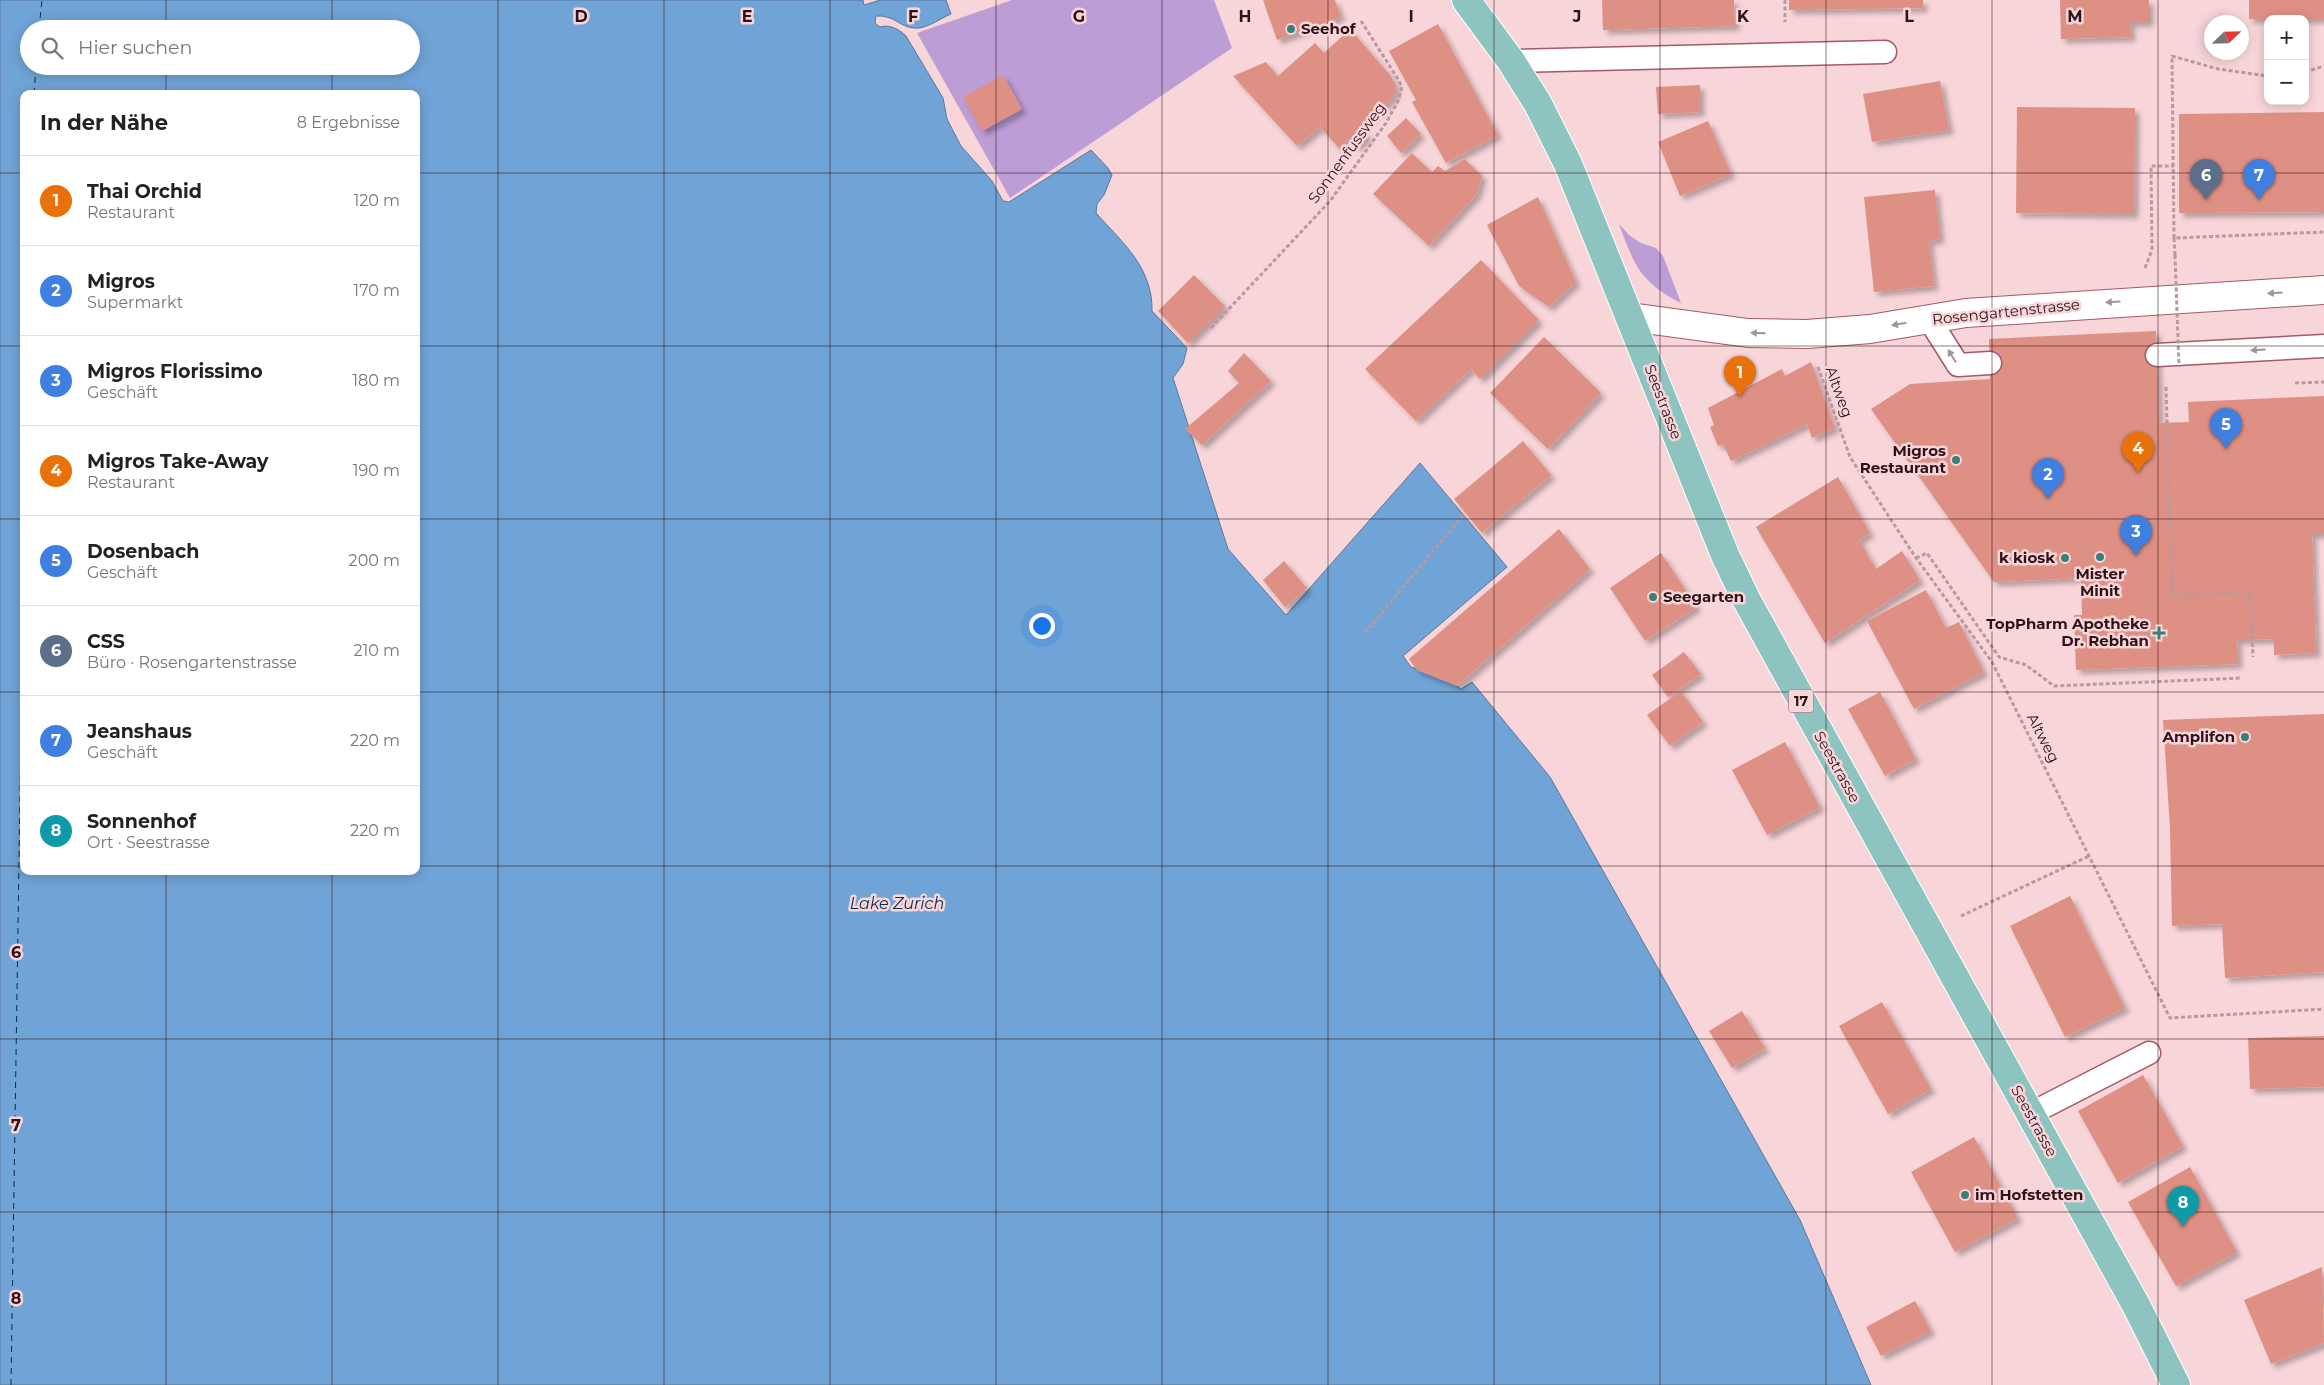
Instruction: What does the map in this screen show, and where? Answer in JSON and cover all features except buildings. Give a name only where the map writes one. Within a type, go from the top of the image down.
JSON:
[{"type":"main road","name":"Seestrasse","points":[[1466,0],[1511,61],[1538,104],[1568,164],[1725,555],[1746,599],[2137,1307],[2176,1385]]},
{"type":"street","name":"Rosengartenstrasse","points":[[1630,317],[1748,332],[1807,334],[1870,329],[1966,313],[2324,290]]},
{"type":"lane","points":[[1511,61],[1884,52]]},
{"type":"lane","points":[[1929,319],[1958,365],[1990,363]]},
{"type":"lane","points":[[2157,355],[2324,346]]},
{"type":"lane","points":[[2030,1114],[2149,1053]]},
{"type":"path","name":"Sonnenfussweg","points":[[1210,328],[1330,201],[1386,123],[1398,101],[1402,87],[1361,21]]},
{"type":"path","points":[[2174,374],[2179,367],[2174,238],[2172,56],[2218,69],[2264,75]]},
{"type":"path","points":[[2309,71],[2324,66]]},
{"type":"path","points":[[2141,277],[2152,250],[2151,166],[2174,166]]},
{"type":"path","points":[[2174,238],[2324,232]]},
{"type":"path","name":"Altweg","points":[[1816,360],[1850,457],[1916,558],[1992,662],[2170,1018],[2324,1009]]},
{"type":"path","points":[[2170,380],[2165,387],[2172,596],[2250,592],[2253,657]]},
{"type":"path","points":[[1365,633],[1465,513]]},
{"type":"path","points":[[1916,558],[1927,553],[1999,658],[2026,665],[2054,686],[2242,678]]},
{"type":"path","points":[[1958,918],[2089,856]]},
{"type":"shaded area","points":[[1012,0],[1214,0],[1232,48],[1010,198],[917,33]]},
{"type":"shaded area","points":[[1619,224],[1629,235],[1641,243],[1656,248],[1663,256],[1681,303],[1656,288],[1647,280],[1629,251]]},
{"type":"water","name":"Lake Zurich","points":[[0,0],[863,0],[864,5],[880,0],[946,0],[951,14],[923,27],[904,26],[888,17],[882,16],[876,16],[875,23],[880,27],[894,28],[906,36],[943,98],[947,119],[961,146],[992,181],[1003,201],[1009,202],[1091,150],[1108,168],[1112,175],[1104,195],[1097,204],[1096,213],[1126,246],[1142,269],[1151,296],[1152,311],[1187,348],[1183,364],[1173,378],[1228,549],[1286,615],[1420,463],[1507,567],[1403,656],[1411,667],[1450,680],[1461,689],[1472,682],[1550,777],[1800,1220],[1871,1385],[0,1385]]},
{"type":"ferry route","points":[[40,20],[42,0]]},
{"type":"ferry route","points":[[34,90],[35,75]]},
{"type":"ferry route","points":[[11,1385],[20,796]]},
{"type":"place","name":"Seehof","points":[[1291,29]]},
{"type":"place","name":"CSS","points":[[2206,200]]},
{"type":"place","name":"Jeanshaus","points":[[2259,200]]},
{"type":"place","name":"Thai Orchid","points":[[1740,397]]},
{"type":"place","name":"Dosenbach","points":[[2226,449]]},
{"type":"place","name":"Migros Restaurant","points":[[1956,460]]},
{"type":"place","name":"Migros Take-Away","points":[[2138,473]]},
{"type":"place","name":"Migros","points":[[2048,499]]},
{"type":"place","name":"Migros Florissimo","points":[[2136,556]]},
{"type":"place","name":"Mister Minit","points":[[2100,557]]},
{"type":"place","name":"k kiosk","points":[[2065,558]]},
{"type":"place","name":"Seegarten","points":[[1653,597]]},
{"type":"place","name":"TopPharm Apotheke Dr. Rebhan","points":[[2159,633]]},
{"type":"place","name":"Amplifon","points":[[2245,737]]},
{"type":"place","name":"im Hofstetten","points":[[1965,1195]]},
{"type":"place","name":"Sonnenhof","points":[[2183,1227]]}]
